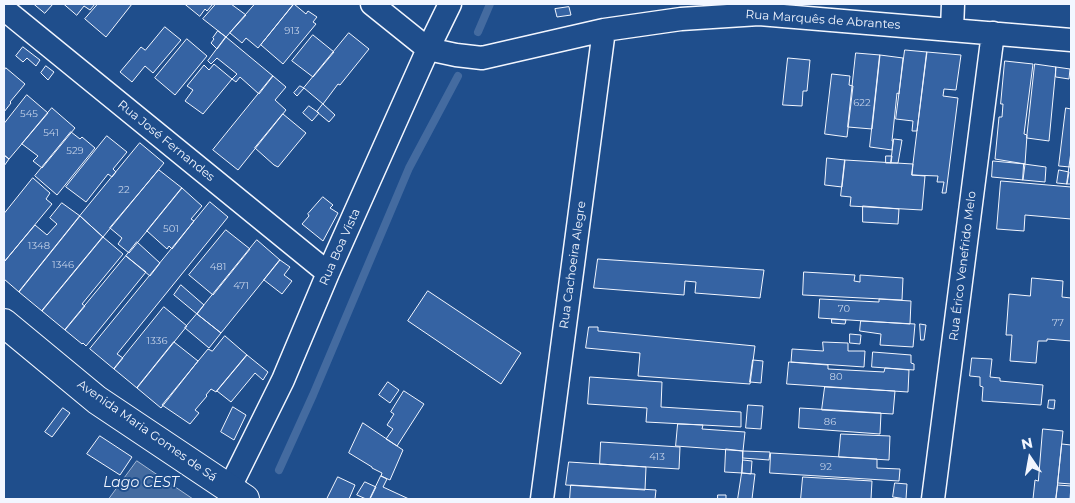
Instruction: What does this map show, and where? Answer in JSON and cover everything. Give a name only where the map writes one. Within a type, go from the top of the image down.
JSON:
[{"type":"street","points":[[372,4],[428,49]]},
{"type":"street","name":"Rua Boa Vista","points":[[237,494],[328,273],[450,4]]},
{"type":"street","points":[[952,30],[953,4]]},
{"type":"street","name":"Rua José Fernandes","points":[[4,9],[328,273]]},
{"type":"street","name":"Rua Marquês de Abrantes","points":[[428,49],[482,58],[604,30],[681,19],[759,14],[1071,40]]},
{"type":"street","name":"Rua Cachoeira Alegre","points":[[542,499],[604,30]]},
{"type":"street","name":"Rua Érico Venefrido Melo","points":[[933,499],[993,33]]},
{"type":"street","name":"Avenida Maria Gomes de Sá","points":[[4,323],[98,400],[237,494]]},
{"type":"water","name":"Lago CEST","points":[[137,461],[193,499],[109,499]]},
{"type":"building","points":[[34,4],[53,4],[45,13]]},
{"type":"building","points":[[64,4],[95,4],[90,10],[84,6],[77,15]]},
{"type":"building","points":[[98,4],[132,4],[106,37],[85,19]]},
{"type":"building","points":[[185,4],[213,4],[207,11],[205,9],[200,16]]},
{"type":"building","points":[[216,4],[231,4],[246,15],[226,37],[203,19]]},
{"type":"building","points":[[255,4],[293,5],[258,48],[246,38],[242,43],[230,33]]},
{"type":"building","points":[[294,4],[306,14],[308,11],[317,17],[313,22],[316,24],[283,64],[261,45]]},
{"type":"building","points":[[569,7],[571,15],[557,17],[555,9]]},
{"type":"building","points":[[165,27],[181,40],[153,73],[145,66],[132,82],[120,72],[141,47],[145,50]]},
{"type":"building","points":[[218,31],[226,37],[217,49],[211,43]]},
{"type":"building","points":[[349,33],[369,49],[323,104],[304,88]]},
{"type":"building","points":[[313,35],[334,52],[313,77],[292,61]]},
{"type":"building","points":[[226,37],[273,76],[259,94],[240,77],[236,82],[232,79],[237,74],[217,58],[211,64],[208,61]]},
{"type":"building","points":[[187,39],[207,56],[175,95],[155,78]]},
{"type":"building","points":[[23,47],[40,60],[36,66],[27,58],[23,62],[16,56]]},
{"type":"building","points":[[905,50],[927,52],[917,131],[912,131],[913,121],[896,119]]},
{"type":"building","points":[[927,52],[961,55],[956,90],[944,89],[943,96],[958,98],[946,193],[942,193],[944,182],[937,182],[938,176],[912,175]]},
{"type":"building","points":[[856,53],[880,55],[872,129],[848,127]]},
{"type":"building","points":[[880,55],[903,58],[899,94],[897,93],[892,150],[870,147]]},
{"type":"building","points":[[788,58],[810,60],[807,91],[803,91],[802,106],[783,105]]},
{"type":"building","points":[[1005,61],[1033,64],[1024,134],[1027,135],[1025,164],[995,159],[999,117],[1002,117],[1003,104],[1001,104]]},
{"type":"building","points":[[214,64],[232,79],[203,114],[185,101],[193,90],[187,86],[204,65],[209,70]]},
{"type":"building","points":[[1035,64],[1056,67],[1049,141],[1027,138]]},
{"type":"building","points":[[46,66],[54,72],[48,80],[41,73]]},
{"type":"building","points":[[1056,67],[1070,69],[1069,79],[1056,77]]},
{"type":"building","points":[[6,68],[25,84],[4,112],[4,71]]},
{"type":"building","points":[[832,74],[850,76],[849,85],[853,86],[847,137],[825,134]]},
{"type":"building","points":[[273,76],[286,87],[275,100],[286,110],[238,170],[213,150]]},
{"type":"building","points":[[300,86],[304,88],[297,96],[294,93]]},
{"type":"building","points":[[27,95],[48,113],[9,159],[4,155],[4,124]]},
{"type":"building","points":[[323,104],[335,115],[329,122],[317,112]]},
{"type":"building","points":[[309,106],[319,113],[312,121],[303,113]]},
{"type":"building","points":[[52,108],[75,128],[42,168],[33,161],[38,156],[22,144]]},
{"type":"building","points":[[1066,108],[1071,109],[1070,167],[1059,166]]},
{"type":"building","points":[[283,114],[306,133],[278,167],[255,148]]},
{"type":"building","points":[[71,132],[80,139],[82,137],[95,148],[57,195],[35,176]]},
{"type":"building","points":[[107,136],[127,152],[113,169],[116,172],[112,177],[108,174],[86,202],[66,187]]},
{"type":"building","points":[[894,139],[902,140],[898,163],[891,163]]},
{"type":"building","points":[[140,143],[164,163],[103,237],[80,216]]},
{"type":"building","points":[[1071,152],[1071,184],[1067,184]]},
{"type":"building","points":[[4,155],[9,159],[4,166]]},
{"type":"building","points":[[886,156],[892,156],[891,163],[886,163]]},
{"type":"building","points":[[827,158],[845,160],[842,187],[825,185]]},
{"type":"building","points":[[845,160],[913,164],[912,175],[925,176],[922,210],[850,206],[851,197],[841,196]]},
{"type":"building","points":[[993,161],[1025,164],[1023,180],[992,177]]},
{"type":"building","points":[[1024,164],[1046,167],[1045,182],[1023,180]]},
{"type":"building","points":[[159,170],[182,188],[129,253],[118,244],[122,238],[110,228]]},
{"type":"building","points":[[1059,170],[1069,172],[1067,184],[1057,183]]},
{"type":"building","points":[[33,178],[50,193],[46,199],[52,204],[4,262],[4,214]]},
{"type":"building","points":[[1001,181],[1071,187],[1071,219],[1025,215],[1024,231],[997,229]]},
{"type":"building","points":[[182,188],[202,206],[191,219],[194,221],[172,249],[169,246],[167,249],[147,231]]},
{"type":"building","points":[[323,197],[333,205],[330,208],[338,213],[323,241],[302,224]]},
{"type":"building","points":[[210,202],[228,217],[117,354],[123,358],[114,369],[90,349]]},
{"type":"building","points":[[62,203],[80,216],[19,292],[4,279],[4,262],[35,225],[47,235],[57,224],[50,218]]},
{"type":"building","points":[[863,206],[899,209],[898,224],[863,222]]},
{"type":"building","points":[[80,216],[103,237],[42,311],[19,292]]},
{"type":"building","points":[[226,230],[250,249],[213,295],[189,275]]},
{"type":"building","points":[[103,237],[123,254],[82,304],[85,306],[65,330],[42,311]]},
{"type":"building","points":[[257,240],[280,260],[221,333],[197,314]]},
{"type":"building","points":[[137,242],[160,263],[150,276],[126,256]]},
{"type":"building","points":[[126,256],[146,272],[86,346],[65,330]]},
{"type":"building","points":[[598,259],[764,270],[760,298],[695,293],[696,282],[685,281],[684,295],[594,288]]},
{"type":"building","points":[[280,260],[290,267],[284,275],[292,281],[282,294],[264,280]]},
{"type":"building","points":[[804,272],[855,275],[854,281],[860,282],[860,275],[903,278],[902,300],[803,295]]},
{"type":"building","points":[[1032,278],[1063,281],[1062,297],[1071,298],[1071,341],[1047,339],[1047,341],[1038,341],[1036,363],[1010,361],[1012,335],[1006,335],[1009,294],[1030,296]]},
{"type":"building","points":[[181,285],[204,305],[197,314],[174,295]]},
{"type":"building","points":[[428,291],[521,353],[501,384],[408,321]]},
{"type":"building","points":[[820,299],[879,302],[879,299],[911,301],[910,324],[819,318]]},
{"type":"building","points":[[164,307],[187,326],[137,388],[114,369]]},
{"type":"building","points":[[197,314],[221,333],[209,348],[185,328]]},
{"type":"building","points":[[832,319],[846,320],[845,324],[832,323]]},
{"type":"building","points":[[861,321],[915,324],[913,347],[880,345],[881,334],[860,331]]},
{"type":"building","points":[[920,324],[926,325],[924,340],[921,340]]},
{"type":"building","points":[[589,327],[598,327],[598,331],[755,346],[750,384],[638,376],[640,353],[586,348]]},
{"type":"building","points":[[850,334],[861,335],[860,344],[850,343]]},
{"type":"building","points":[[225,336],[247,355],[216,392],[211,389],[206,395],[195,410],[199,413],[190,424],[162,405],[208,349],[212,351]]},
{"type":"building","points":[[174,342],[198,361],[161,408],[137,388]]},
{"type":"building","points":[[823,342],[848,343],[848,351],[865,351],[864,367],[791,362],[792,349],[823,351]]},
{"type":"building","points":[[873,352],[911,355],[911,363],[914,364],[914,370],[872,367]]},
{"type":"building","points":[[247,355],[268,372],[263,380],[255,373],[231,402],[217,391]]},
{"type":"building","points":[[972,358],[992,359],[990,377],[1000,378],[1000,381],[1043,385],[1041,405],[982,401],[983,387],[980,386],[980,377],[970,376]]},
{"type":"building","points":[[753,360],[763,361],[761,383],[750,382]]},
{"type":"building","points":[[789,362],[828,365],[828,369],[884,372],[885,368],[909,370],[908,392],[787,384]]},
{"type":"building","points":[[590,377],[662,382],[661,407],[741,412],[741,427],[646,422],[647,408],[588,404]]},
{"type":"building","points":[[388,382],[399,390],[390,403],[379,395]]},
{"type":"building","points":[[825,387],[895,391],[893,414],[822,410]]},
{"type":"building","points":[[404,391],[424,404],[397,446],[386,439],[393,429],[387,425],[394,414],[391,412]]},
{"type":"building","points":[[1049,400],[1055,400],[1054,409],[1048,408]]},
{"type":"building","points":[[748,405],[763,406],[761,429],[746,428]]},
{"type":"building","points":[[233,407],[246,415],[234,440],[221,432]]},
{"type":"building","points":[[63,408],[70,413],[52,437],[45,432]]},
{"type":"building","points":[[800,408],[881,413],[880,434],[799,428]]},
{"type":"building","points":[[363,423],[403,450],[390,480],[381,476],[382,473],[349,453]]},
{"type":"building","points":[[678,424],[703,425],[702,429],[745,432],[743,451],[676,446]]},
{"type":"building","points":[[1043,429],[1063,431],[1056,499],[1033,499],[1035,480],[1038,481]]},
{"type":"building","points":[[841,434],[890,436],[889,460],[839,457]]},
{"type":"building","points":[[100,436],[132,457],[120,475],[87,454]]},
{"type":"building","points":[[601,442],[680,447],[679,469],[600,464]]},
{"type":"building","points":[[1062,444],[1071,445],[1071,484],[1058,483]]},
{"type":"building","points":[[726,449],[743,451],[742,473],[725,472]]},
{"type":"building","points":[[743,451],[770,452],[769,460],[743,458]]},
{"type":"building","points":[[771,453],[877,459],[877,468],[900,469],[899,481],[770,473]]},
{"type":"building","points":[[743,460],[752,461],[751,474],[742,473]]},
{"type":"building","points":[[569,462],[646,467],[645,490],[566,485]]},
{"type":"building","points":[[742,473],[755,474],[752,499],[738,499]]},
{"type":"building","points":[[381,476],[387,479],[383,487],[409,499],[370,499]]},
{"type":"building","points":[[338,477],[355,485],[349,499],[327,499]]},
{"type":"building","points":[[803,477],[872,481],[871,499],[801,499]]},
{"type":"building","points":[[365,482],[376,487],[370,499],[357,495]]},
{"type":"building","points":[[895,483],[907,484],[906,499],[893,497]]},
{"type":"building","points":[[571,485],[656,490],[655,499],[570,499]]},
{"type":"building","points":[[1058,485],[1071,486],[1070,499],[1056,499]]},
{"type":"building","points":[[718,495],[726,495],[726,499],[718,499]]},
{"type":"waterway","points":[[478,32],[490,4]]},
{"type":"waterway","points":[[279,470],[313,395],[409,168],[458,76]]}]
